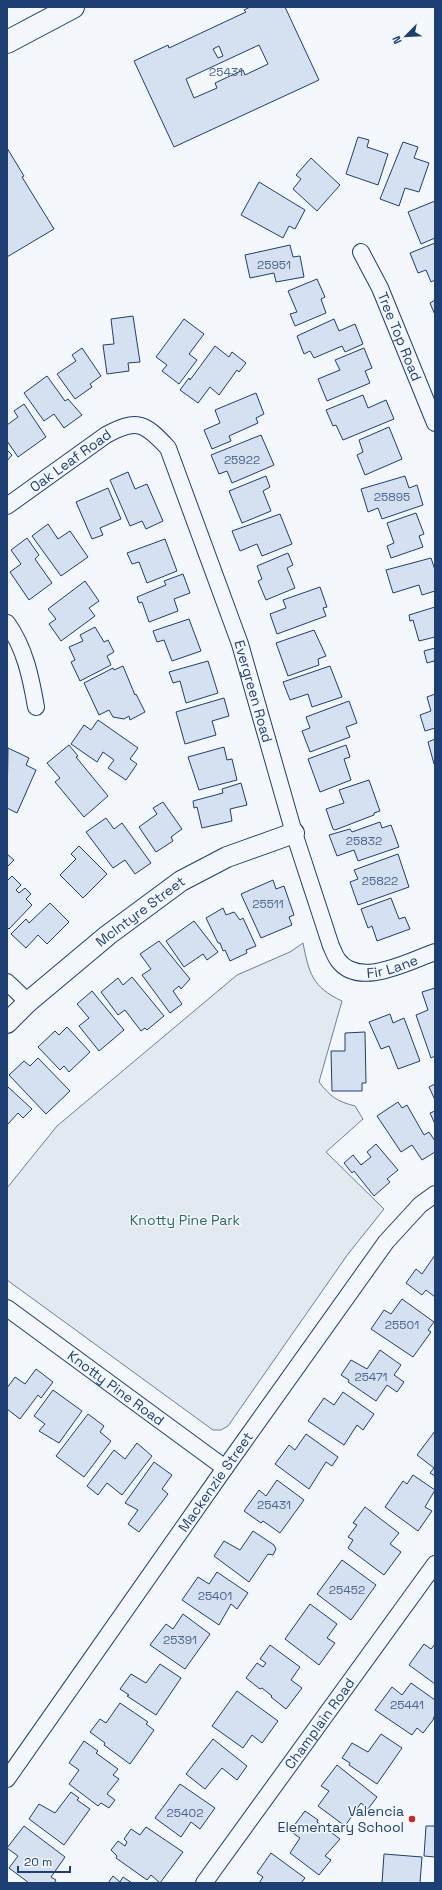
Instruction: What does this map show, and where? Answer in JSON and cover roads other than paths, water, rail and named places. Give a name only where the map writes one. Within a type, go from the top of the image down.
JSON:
[{"type":"main road","points":[[7,42],[73,7]]},
{"type":"street","name":"Tree Top Road","points":[[361,252],[380,288],[435,423]]},
{"type":"street","name":"Oak Leaf Road","points":[[7,506],[106,435],[120,427],[138,424]]},
{"type":"street","name":"Evergreen Road","points":[[138,424],[154,432],[168,448],[240,644],[294,833],[331,946],[338,960],[348,970]]},
{"type":"street","points":[[7,623],[14,632],[30,670],[36,707]]},
{"type":"street","name":"McIntyre Street","points":[[7,1023],[28,1002],[108,935],[181,881],[227,857],[294,833]]},
{"type":"street","name":"Fir Lane","points":[[348,970],[362,974],[376,973],[435,952]]},
{"type":"street","points":[[7,982],[28,1002]]},
{"type":"street","name":"Mackenzie Street","points":[[7,1779],[225,1468],[386,1242],[420,1205],[435,1194]]},
{"type":"street","name":"Knotty Pine Road","points":[[7,1308],[225,1468]]},
{"type":"street","name":"Champlain Road","points":[[204,1883],[435,1564]]},
{"type":"place","name":"Valencia Elementary School","points":[[412,1819]]},
{"type":"park label","name":"Knotty Pine Park","points":[[185,1220]]}]
